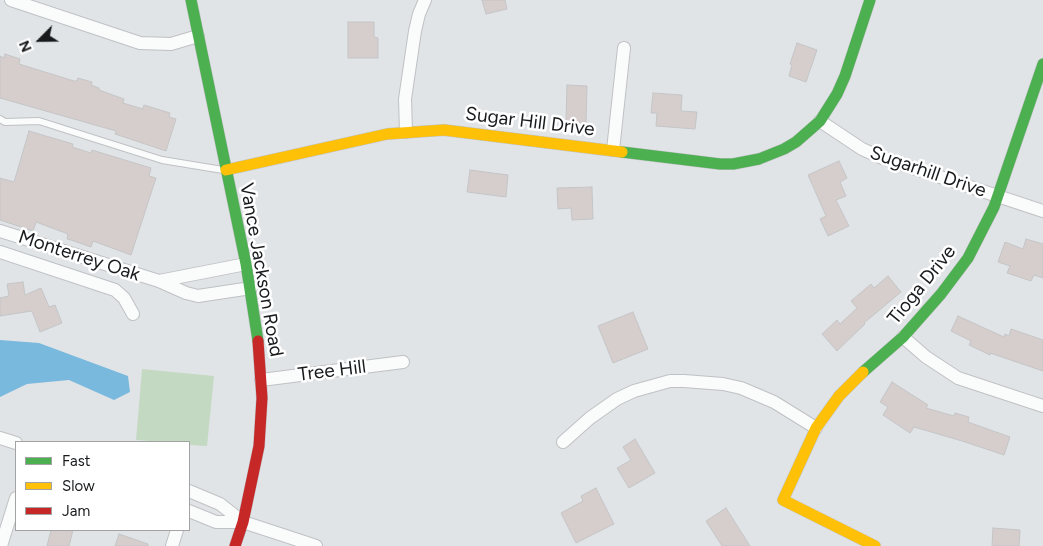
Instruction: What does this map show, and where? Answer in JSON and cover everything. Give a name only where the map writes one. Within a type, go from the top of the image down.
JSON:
[{"type":"street","points":[[11,0],[140,43],[171,44],[198,36]]},
{"type":"street","name":"Vance Jackson Road","points":[[191,0],[251,288],[257,328],[262,419],[259,446],[243,522],[235,546]]},
{"type":"street","points":[[406,132],[405,99],[414,31],[425,0]]},
{"type":"street","name":"Sugar Hill Drive","points":[[226,170],[367,138],[406,132],[444,130],[476,132],[710,163],[733,164],[759,159],[784,149],[807,133],[820,120],[837,94],[845,76],[870,0]]},
{"type":"street","points":[[613,150],[624,48]]},
{"type":"street","name":"Tioga Drive","points":[[875,546],[783,500],[816,428],[839,396],[902,337],[941,294],[968,258],[998,196],[1043,64]]},
{"type":"street","name":"Sugarhill Drive","points":[[820,120],[862,149],[1043,211]]},
{"type":"street","name":"Monterrey Oak","points":[[0,231],[159,281],[174,289],[198,296],[251,288]]},
{"type":"street","points":[[0,252],[115,290],[124,298],[134,314]]},
{"type":"street","name":"Monterrey Oak","points":[[159,281],[246,264]]},
{"type":"street","points":[[193,274],[198,296]]},
{"type":"street","points":[[902,337],[926,357],[958,378],[1043,406]]},
{"type":"street","name":"Tree Hill","points":[[261,380],[403,362]]},
{"type":"street","points":[[563,442],[590,418],[617,399],[634,391],[670,381],[724,384],[741,388],[774,402],[816,428]]},
{"type":"street","points":[[0,438],[15,443]]},
{"type":"street","points":[[190,491],[220,504],[243,522]]},
{"type":"street","points":[[1,543],[15,501]]},
{"type":"street","points":[[190,511],[216,522],[243,522],[316,546]]},
{"type":"street","points":[[172,546],[177,531]]},
{"type":"lane","points":[[0,119],[4,122],[38,121],[162,160],[226,170]]},
{"type":"green space","points":[[142,369],[214,376],[207,446],[190,445],[190,441],[136,440]]},
{"type":"water","points":[[0,340],[39,343],[128,376],[130,392],[114,400],[69,380],[27,384],[0,397]]},
{"type":"building","points":[[482,0],[505,0],[507,9],[486,14]]},
{"type":"building","points":[[348,22],[374,22],[374,37],[378,38],[378,58],[348,58]]},
{"type":"building","points":[[797,43],[817,50],[806,82],[789,76],[792,65],[790,64]]},
{"type":"building","points":[[5,54],[20,59],[19,64],[74,81],[77,81],[78,78],[92,82],[91,85],[99,88],[99,90],[124,99],[123,103],[143,109],[144,105],[170,113],[169,117],[176,119],[166,151],[115,134],[116,131],[0,98],[0,56],[4,58]]},
{"type":"building","points":[[567,85],[587,86],[586,123],[566,122]]},
{"type":"building","points":[[653,93],[682,95],[681,111],[697,112],[695,129],[656,126],[657,113],[651,113]]},
{"type":"building","points":[[29,131],[73,144],[72,147],[91,153],[92,150],[151,168],[149,176],[156,178],[131,255],[93,241],[91,247],[67,239],[68,234],[36,222],[33,231],[0,220],[0,178],[14,182]]},
{"type":"building","points":[[839,161],[847,178],[840,182],[846,196],[836,200],[849,226],[828,236],[820,219],[826,216],[808,175]]},
{"type":"building","points":[[470,170],[508,175],[506,197],[467,192]]},
{"type":"building","points":[[592,187],[593,219],[572,220],[571,208],[558,209],[557,188]]},
{"type":"building","points":[[1026,239],[1043,244],[1043,278],[1034,275],[1031,281],[1007,273],[1010,266],[998,262],[1005,242],[1023,249]]},
{"type":"building","points":[[888,276],[901,292],[864,323],[837,351],[822,334],[837,320],[840,324],[857,308],[851,301],[871,284],[874,288]]},
{"type":"building","points":[[23,282],[25,295],[41,288],[49,307],[55,305],[62,323],[40,332],[32,311],[0,316],[0,298],[9,296],[7,284]]},
{"type":"building","points":[[633,312],[648,349],[613,363],[598,326]]},
{"type":"building","points":[[958,316],[1004,337],[1005,334],[1009,336],[1011,329],[1043,340],[1043,371],[990,353],[990,355],[969,345],[971,341],[951,331]]},
{"type":"building","points":[[892,382],[928,405],[926,408],[954,416],[955,413],[969,417],[968,422],[1010,437],[1004,455],[914,427],[910,433],[883,415],[888,407],[880,402]]},
{"type":"building","points":[[635,439],[655,473],[629,488],[617,468],[631,460],[623,447]]},
{"type":"building","points":[[596,488],[614,524],[576,543],[561,513],[583,501],[581,496]]},
{"type":"building","points":[[726,508],[750,546],[722,546],[706,521]]},
{"type":"building","points":[[993,528],[1020,530],[1019,546],[992,546]]},
{"type":"building","points":[[51,531],[73,531],[69,546],[47,546]]},
{"type":"building","points":[[119,534],[148,544],[148,546],[115,546]]},
{"type":"traffic: fast","points":[[191,0],[246,264],[258,341]]},
{"type":"traffic: fast","points":[[622,152],[733,164],[759,159],[796,142],[820,121],[837,94],[845,76],[870,0]]},
{"type":"traffic: fast","points":[[863,372],[903,337],[941,294],[968,258],[994,207],[1043,64]]},
{"type":"traffic: slow","points":[[226,170],[387,134],[444,130],[622,152]]},
{"type":"traffic: slow","points":[[863,372],[839,396],[816,428],[783,500],[875,546]]},
{"type":"traffic: jam","points":[[235,546],[243,522],[259,446],[262,398],[258,341]]}]
